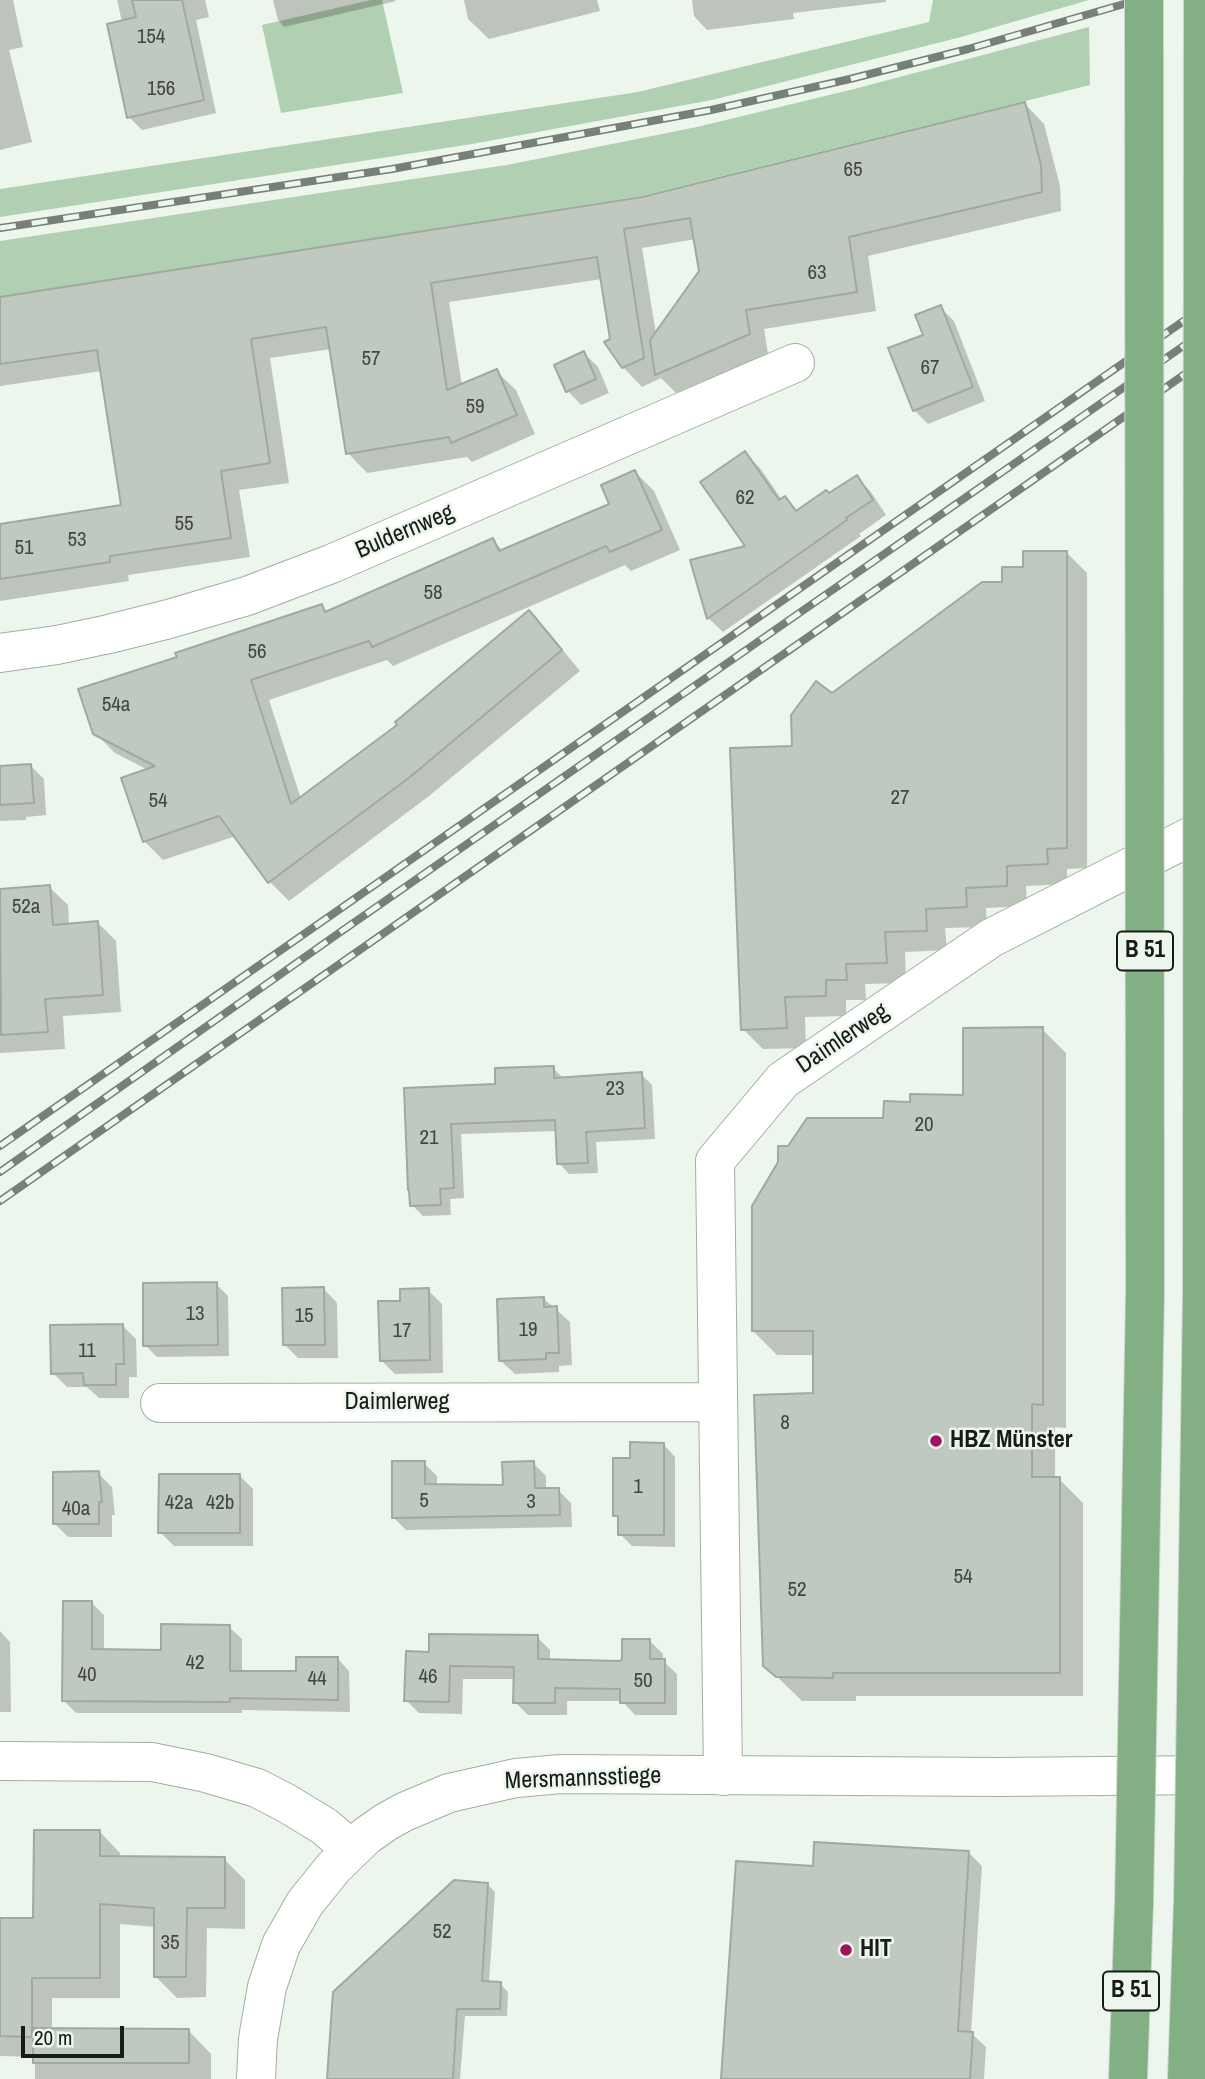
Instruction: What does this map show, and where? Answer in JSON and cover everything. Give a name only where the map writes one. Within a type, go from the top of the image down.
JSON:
[{"type":"highway","name":"B 51","points":[[1128,2079],[1135,1903],[1145,1294],[1144,0]]},
{"type":"highway","name":"B 51","points":[[1187,2079],[1193,1901],[1202,1295],[1203,0]]},
{"type":"street","name":"Buldernweg","points":[[0,653],[109,634],[247,596],[331,564],[795,363]]},
{"type":"street","name":"Daimlerweg","points":[[723,1776],[715,1161],[783,1080],[991,938],[1205,830]]},
{"type":"street","name":"Daimlerweg","points":[[160,1403],[717,1402]]},
{"type":"street","points":[[0,1761],[152,1762],[206,1773],[257,1788],[286,1803],[324,1826],[351,1849]]},
{"type":"street","name":"Mersmannsstiege","points":[[256,2079],[258,2039],[267,1987],[281,1945],[304,1903],[351,1849],[386,1822],[449,1793],[516,1777],[561,1774],[998,1777],[1205,1775]]},
{"type":"green space","points":[[371,0],[382,0],[403,93],[281,113],[262,25]]},
{"type":"green space","points":[[933,0],[1089,0],[961,37],[712,100],[472,144],[0,217],[0,189],[638,92],[929,22]]},
{"type":"green space","points":[[1089,27],[1090,85],[641,196],[0,297],[0,241],[507,165],[697,127]]},
{"type":"building","points":[[132,0],[182,0],[204,100],[127,118],[107,24],[136,17]]},
{"type":"building","points":[[1025,102],[1041,165],[1042,192],[849,237],[857,292],[746,310],[750,334],[655,375],[650,340],[699,271],[690,218],[624,229],[644,358],[622,368],[604,342],[610,339],[597,257],[431,283],[447,390],[497,369],[517,415],[451,443],[449,437],[346,454],[326,327],[251,339],[270,463],[221,471],[231,538],[110,556],[110,562],[0,579],[0,524],[121,505],[97,350],[0,364],[0,297],[642,197]]},
{"type":"building","points":[[941,305],[973,387],[913,411],[888,348],[923,335],[915,315]]},
{"type":"building","points":[[584,351],[596,379],[566,392],[554,365]]},
{"type":"building","points":[[745,451],[779,500],[785,496],[796,511],[826,490],[829,493],[857,475],[873,500],[707,619],[690,560],[745,546],[700,482]]},
{"type":"building","points":[[635,470],[662,530],[610,552],[606,546],[372,647],[369,641],[251,680],[291,804],[397,725],[395,722],[529,610],[562,650],[410,777],[268,883],[219,816],[143,842],[121,778],[155,766],[93,734],[78,689],[177,657],[175,653],[322,604],[325,612],[493,538],[499,551],[609,504],[601,485]]},
{"type":"building","points":[[1023,551],[1067,551],[1067,848],[1047,849],[1048,864],[1007,866],[1007,886],[966,888],[967,907],[926,909],[927,931],[885,932],[887,963],[846,964],[847,980],[826,980],[826,996],[785,997],[787,1028],[741,1030],[730,748],[792,746],[791,715],[816,681],[832,693],[982,582],[1002,582],[1002,567],[1023,567]]},
{"type":"building","points":[[31,764],[34,803],[0,805],[0,766]]},
{"type":"building","points":[[50,885],[53,925],[98,921],[103,995],[45,999],[48,1032],[1,1035],[0,889]]},
{"type":"building","points":[[1043,1027],[1043,1405],[1032,1404],[1032,1477],[1060,1477],[1060,1673],[833,1673],[833,1678],[776,1677],[763,1666],[754,1395],[813,1393],[813,1331],[752,1331],[752,1206],[778,1162],[778,1146],[788,1146],[807,1118],[883,1118],[884,1101],[910,1102],[910,1094],[963,1095],[963,1028]]},
{"type":"building","points":[[554,1066],[554,1078],[642,1072],[645,1128],[586,1132],[588,1163],[557,1164],[555,1120],[451,1124],[454,1188],[440,1189],[441,1205],[410,1206],[404,1088],[495,1084],[495,1068]]},
{"type":"building","points":[[217,1282],[218,1345],[143,1346],[143,1283]]},
{"type":"building","points":[[324,1287],[325,1345],[283,1345],[282,1288]]},
{"type":"building","points":[[429,1288],[430,1360],[380,1361],[378,1301],[400,1301],[400,1289]]},
{"type":"building","points":[[544,1297],[544,1307],[557,1306],[559,1353],[546,1353],[546,1359],[499,1361],[497,1299]]},
{"type":"building","points":[[123,1324],[124,1364],[116,1364],[116,1385],[84,1385],[83,1373],[51,1374],[50,1325]]},
{"type":"building","points":[[630,1442],[664,1443],[664,1535],[618,1535],[618,1516],[613,1516],[613,1458],[630,1458]]},
{"type":"building","points":[[392,1461],[425,1461],[425,1484],[503,1485],[502,1462],[534,1461],[535,1488],[559,1488],[560,1515],[392,1518]]},
{"type":"building","points":[[99,1471],[102,1502],[99,1502],[99,1524],[53,1524],[53,1472]]},
{"type":"building","points":[[159,1474],[240,1474],[240,1533],[158,1533]]},
{"type":"building","points":[[63,1601],[92,1601],[92,1649],[161,1650],[161,1624],[230,1625],[230,1671],[296,1671],[296,1657],[338,1657],[338,1700],[230,1698],[230,1702],[62,1701]]},
{"type":"building","points":[[429,1634],[538,1635],[538,1659],[620,1661],[622,1639],[650,1639],[650,1659],[665,1659],[665,1703],[620,1703],[620,1689],[555,1688],[555,1703],[513,1703],[514,1667],[450,1666],[449,1702],[404,1701],[406,1651],[429,1652]]},
{"type":"building","points":[[34,1830],[100,1830],[100,1856],[225,1857],[225,1908],[187,1908],[186,1977],[154,1977],[154,1908],[100,1904],[100,1978],[32,1978],[32,2037],[0,2036],[0,1918],[33,1918]]},
{"type":"building","name":"HIT","points":[[814,1842],[969,1851],[958,2031],[973,2032],[970,2079],[721,2079],[736,1861],[813,1866]]},
{"type":"building","points":[[454,1880],[488,1883],[482,1981],[501,1982],[500,2009],[457,2009],[453,2079],[327,2079],[333,1992]]},
{"type":"building","points":[[33,2028],[189,2029],[189,2063],[33,2063]]},
{"type":"railway","points":[[0,228],[392,169],[711,110],[968,49],[1138,0]]},
{"type":"railway","points":[[0,1146],[1205,306]]},
{"type":"railway","points":[[0,1172],[1205,331]]},
{"type":"railway","points":[[0,1201],[1205,360]]},
{"type":"place","name":"HBZ Münster","points":[[936,1441]]},
{"type":"place","name":"HIT","points":[[846,1950]]}]
